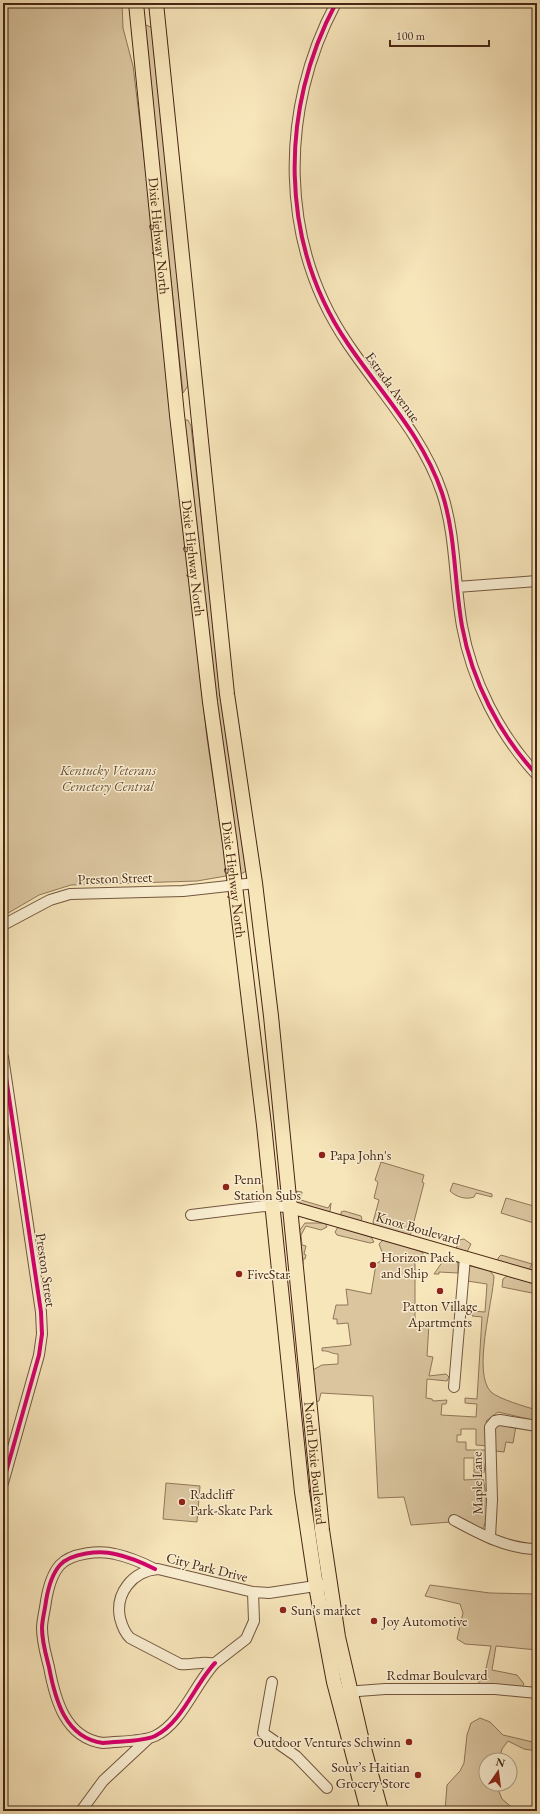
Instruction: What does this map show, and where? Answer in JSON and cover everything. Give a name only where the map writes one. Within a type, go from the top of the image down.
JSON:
[{"type":"highway","name":"Dixie Highway North","points":[[136,3],[182,454],[210,702],[262,1112]]},
{"type":"highway","name":"Dixie Highway North","points":[[156,3],[227,694],[255,884],[270,1008],[280,1111]]},
{"type":"highway","name":"North Dixie Boulevard","points":[[280,1111],[315,1469],[323,1585],[336,1692],[368,1811]]},
{"type":"highway","name":"North Dixie Boulevard","points":[[262,1112],[302,1492],[323,1585],[338,1637],[368,1766],[381,1811]]},
{"type":"main road","name":"Knox Boulevard","points":[[290,1207],[537,1278]]},
{"type":"street","name":"Estrada Avenue","points":[[336,3],[325,23],[314,51],[298,113],[294,170],[297,207],[303,241],[317,283],[336,326],[413,433],[434,473],[451,528],[457,586],[464,633],[470,658],[482,690],[504,732],[525,762],[537,775]]},
{"type":"street","points":[[457,586],[537,581]]},
{"type":"street","name":"Preston Street","points":[[3,925],[37,906],[70,894],[180,891],[255,884]]},
{"type":"street","name":"Preston Street","points":[[3,1057],[41,1312],[42,1334],[34,1376],[3,1483]]},
{"type":"street","points":[[192,1214],[272,1205],[290,1207]]},
{"type":"street","points":[[454,1387],[465,1257]]},
{"type":"street","name":"Maple Lane","points":[[490,1537],[492,1500],[490,1429],[492,1424],[500,1420],[537,1426]]},
{"type":"street","points":[[454,1520],[516,1548],[537,1549]]},
{"type":"street","name":"City Park Drive","points":[[253,1592],[254,1621],[246,1639],[215,1663],[203,1677],[179,1714],[161,1732],[149,1738],[103,1743],[96,1742],[83,1736],[74,1728],[63,1713],[54,1693],[43,1640],[42,1627],[51,1580],[60,1566],[69,1559],[95,1554],[115,1554],[155,1569],[253,1592],[269,1593],[323,1585]]},
{"type":"street","name":"City Park Drive","points":[[155,1569],[148,1570],[127,1584],[123,1590],[119,1610],[125,1634],[180,1664],[189,1665],[215,1663]]},
{"type":"street","points":[[272,1682],[263,1733],[296,1756],[327,1788]]},
{"type":"street","name":"Redmar Boulevard","points":[[336,1692],[385,1689],[495,1689],[537,1693]]},
{"type":"street","points":[[81,1811],[103,1781],[149,1738]]},
{"type":"green space","name":"Kentucky Veterans Cemetery Central","points":[[3,3],[122,3],[123,28],[133,66],[147,181],[159,310],[207,738],[227,871],[226,876],[197,881],[71,885],[39,895],[3,916]]},
{"type":"green space","points":[[146,25],[153,28],[190,383],[183,393],[144,27]]},
{"type":"green space","points":[[184,420],[188,420],[191,426],[207,568],[248,867],[246,871],[241,874],[239,873],[229,810]]},
{"type":"green space","points":[[381,1162],[424,1175],[422,1182],[424,1183],[409,1236],[374,1225],[373,1222],[379,1200],[374,1198],[378,1182],[375,1180]]},
{"type":"green space","points":[[453,1183],[492,1194],[492,1197],[476,1193],[474,1197],[471,1198],[458,1196],[450,1191]]},
{"type":"green space","points":[[294,1191],[302,1192],[301,1200],[328,1208],[331,1203],[330,1211],[328,1212],[302,1204],[295,1197]]},
{"type":"green space","points":[[506,1198],[537,1207],[537,1224],[501,1213]]},
{"type":"green space","points":[[344,1211],[361,1216],[362,1219],[360,1221],[341,1216],[341,1212]]},
{"type":"green space","points":[[305,1223],[325,1223],[327,1227],[321,1230],[306,1226],[301,1235],[302,1245],[306,1246],[304,1254],[306,1255],[305,1259],[303,1259],[303,1264],[301,1265],[299,1231]]},
{"type":"green space","points":[[338,1227],[371,1237],[374,1242],[370,1243],[337,1235],[335,1232]]},
{"type":"green space","points":[[464,1239],[471,1244],[467,1252],[456,1249],[459,1240]]},
{"type":"green space","points":[[383,1240],[423,1253],[422,1258],[415,1263],[415,1323],[429,1324],[427,1356],[433,1357],[429,1376],[446,1374],[449,1377],[447,1381],[427,1379],[426,1398],[432,1399],[433,1401],[447,1400],[446,1404],[442,1404],[441,1415],[476,1417],[477,1404],[465,1403],[465,1398],[477,1399],[482,1317],[472,1316],[472,1311],[485,1312],[487,1284],[467,1281],[468,1267],[471,1266],[490,1271],[494,1276],[483,1354],[483,1370],[486,1383],[491,1392],[495,1395],[537,1410],[537,1421],[498,1412],[486,1421],[489,1422],[488,1446],[476,1445],[476,1429],[461,1429],[461,1435],[457,1435],[457,1442],[466,1442],[466,1450],[487,1450],[484,1473],[474,1473],[474,1458],[464,1458],[464,1480],[483,1479],[487,1513],[482,1529],[451,1522],[411,1525],[404,1497],[378,1498],[373,1396],[321,1393],[319,1401],[313,1403],[311,1371],[322,1365],[338,1364],[338,1354],[322,1351],[322,1348],[351,1345],[348,1323],[337,1324],[337,1319],[333,1319],[336,1305],[348,1305],[346,1289],[371,1294],[376,1264],[382,1260],[382,1252],[379,1244]]},
{"type":"green space","points":[[501,1255],[532,1264],[529,1270],[498,1261],[498,1258]]},
{"type":"green space","points":[[445,1258],[458,1262],[458,1273],[439,1272],[439,1274],[434,1274]]},
{"type":"green space","points":[[507,1276],[537,1284],[537,1294],[502,1287],[503,1279]]},
{"type":"green space","points":[[497,1424],[516,1426],[513,1443],[506,1442],[504,1452],[495,1451],[493,1433]]},
{"type":"green space","name":"Radcliff Park-Skate Park","points":[[166,1483],[200,1486],[197,1522],[163,1519]]},
{"type":"green space","points":[[430,1585],[490,1593],[537,1594],[537,1650],[496,1646],[492,1670],[517,1675],[524,1684],[522,1687],[477,1685],[485,1673],[491,1646],[465,1644],[457,1639],[463,1613],[460,1604],[425,1596]]},
{"type":"green space","points":[[480,1718],[490,1722],[503,1735],[537,1743],[537,1751],[524,1749],[508,1741],[501,1752],[478,1752],[478,1792],[499,1792],[502,1799],[516,1811],[445,1811],[447,1785],[460,1771],[464,1763],[467,1735],[471,1723]]},
{"type":"cycle path","points":[[336,3],[317,44],[304,87],[297,131],[295,175],[299,220],[309,263],[325,305],[348,344],[413,434],[434,472],[447,509],[459,609],[473,667],[480,687],[499,724],[523,759],[537,775]]},
{"type":"cycle path","points":[[3,1057],[41,1312],[42,1334],[39,1355],[3,1483]]},
{"type":"cycle path","points":[[155,1569],[141,1562],[102,1552],[78,1555],[65,1561],[57,1569],[50,1582],[42,1622],[42,1633],[44,1648],[55,1692],[64,1715],[79,1734],[90,1740],[103,1743],[150,1738],[165,1730],[181,1713],[215,1663]]},
{"type":"place","name":"Papa John's","points":[[322,1155]]},
{"type":"place","name":"Penn Station Subs","points":[[226,1187]]},
{"type":"place","name":"Horizon Pack and Ship","points":[[373,1265]]},
{"type":"place","name":"FiveStar","points":[[239,1274]]},
{"type":"place","name":"Patton Village Apartments","points":[[440,1291]]},
{"type":"place","name":"Radcliff Park-Skate Park","points":[[182,1502]]},
{"type":"place","name":"Sun’s market","points":[[283,1610]]},
{"type":"place","name":"Joy Automotive","points":[[374,1621]]},
{"type":"place","name":"Outdoor Ventures Schwinn","points":[[409,1742]]},
{"type":"place","name":"Souv’s Haitian Grocery Store","points":[[418,1775]]}]
